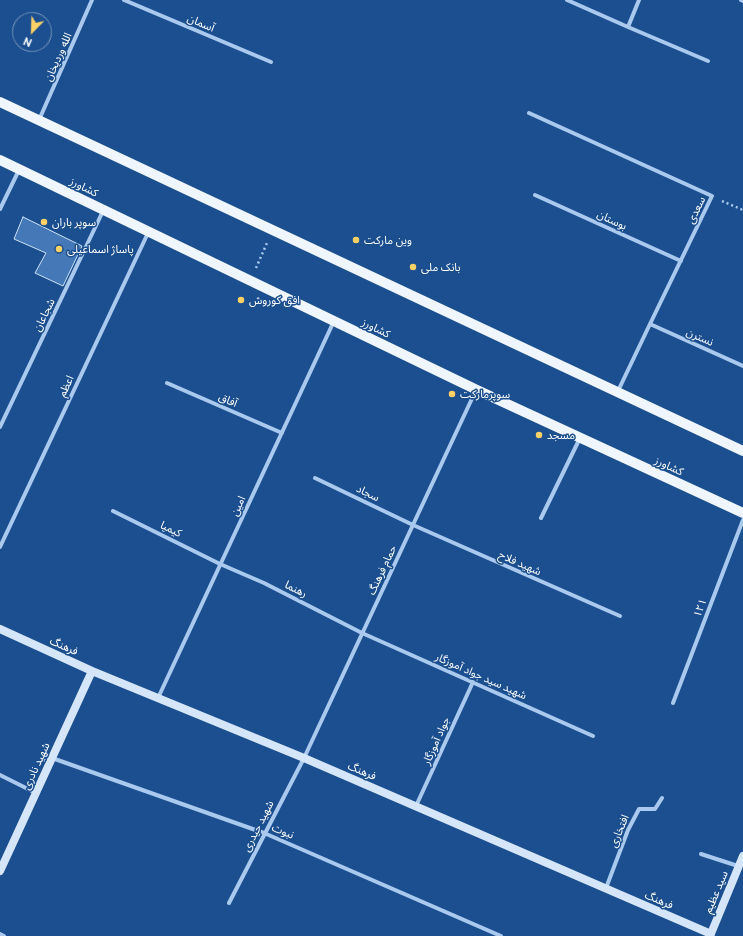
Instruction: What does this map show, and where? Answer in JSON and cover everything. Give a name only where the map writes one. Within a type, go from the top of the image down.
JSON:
[{"type":"main road","points":[[0,102],[743,451]]},
{"type":"main road","name":"کشاورز","points":[[0,160],[477,390],[743,514]]},
{"type":"street","name":"الله وردیخان","points":[[39,120],[92,0]]},
{"type":"street","name":"آسمان","points":[[124,0],[271,62]]},
{"type":"street","points":[[567,0],[708,60]]},
{"type":"street","points":[[628,27],[640,0]]},
{"type":"street","name":"سعدی","points":[[529,113],[712,196],[618,392]]},
{"type":"street","points":[[0,210],[19,170]]},
{"type":"street","name":"بوستان","points":[[536,195],[681,261]]},
{"type":"street","name":"شجاعان","points":[[0,427],[104,210]]},
{"type":"street","name":"اعظم","points":[[0,547],[149,232]]},
{"type":"street","name":"امین","points":[[158,698],[334,321]]},
{"type":"street","name":"نسترن","points":[[650,324],[743,366]]},
{"type":"street","name":"آفاق","points":[[167,383],[282,433]]},
{"type":"street","name":"حمام فرهنگ","points":[[304,758],[477,390]]},
{"type":"street","points":[[541,518],[580,438]]},
{"type":"street","name":"سجاد","points":[[315,478],[413,525]]},
{"type":"street","name":"کیمیا","points":[[113,511],[220,564]]},
{"type":"street","name":"۱۲۱","points":[[673,703],[743,520]]},
{"type":"street","name":"شهید فلاح","points":[[413,525],[620,616]]},
{"type":"street","name":"رهنما","points":[[220,564],[264,583],[362,633]]},
{"type":"street","name":"فرهنگ","points":[[0,629],[92,670],[304,758],[712,935]]},
{"type":"street","name":"شهید سید جواد آموزگار","points":[[362,633],[593,736]]},
{"type":"street","name":"شهید نادری","points":[[0,871],[92,670]]},
{"type":"street","name":"جواد آموزگار","points":[[416,807],[473,682]]},
{"type":"street","name":"نبوت","points":[[52,758],[264,833],[501,936]]},
{"type":"street","name":"شهید حیدری","points":[[229,902],[304,758]]},
{"type":"street","points":[[0,775],[36,793]]},
{"type":"street","name":"افتخاری","points":[[605,889],[638,808],[655,809],[662,798]]},
{"type":"street","points":[[701,854],[739,867]]},
{"type":"street","name":"سید عظیم","points":[[712,935],[743,856]]},
{"type":"street","points":[[0,934],[4,936]]},
{"type":"path","points":[[712,196],[743,210]]},
{"type":"path","points":[[250,281],[273,230]]},
{"type":"building","name":"پاساژ اسماعیلی","points":[[23,217],[82,246],[63,286],[35,273],[46,253],[14,239]]},
{"type":"place","name":"سوپر باران","points":[[44,222]]},
{"type":"place","name":"وین مارکت","points":[[356,240]]},
{"type":"place","name":"پاساژ اسماعیلی","points":[[59,249]]},
{"type":"place","name":"بانک ملی","points":[[413,267]]},
{"type":"place","name":"افق کوروش","points":[[241,300]]},
{"type":"place","name":"سوپرمارکت","points":[[452,394]]},
{"type":"place","name":"مسجد","points":[[539,435]]}]
